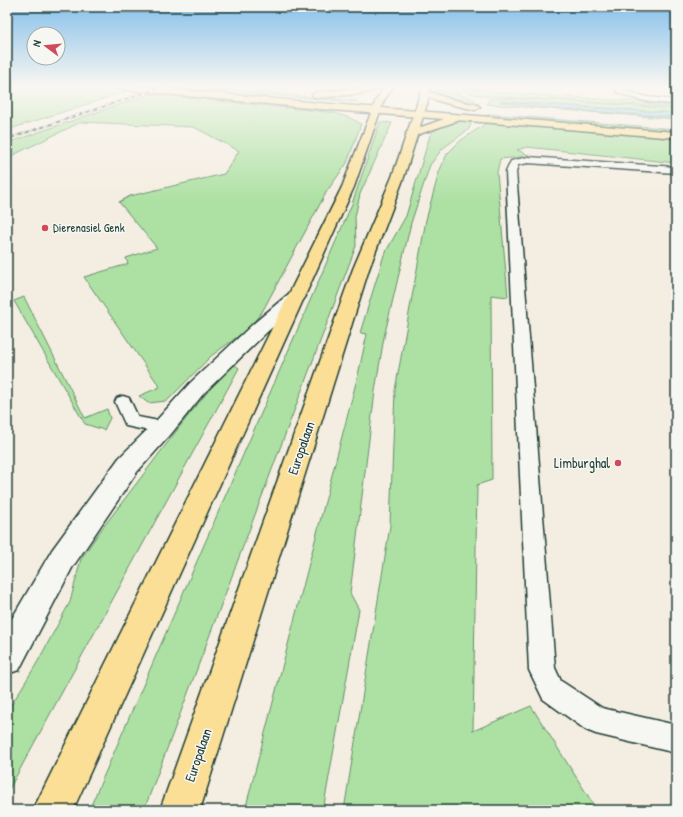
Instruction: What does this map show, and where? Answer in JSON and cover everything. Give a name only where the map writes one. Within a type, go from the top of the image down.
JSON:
[{"type":"main road","points":[[54,810],[348,187],[371,125]]},
{"type":"main road","name":"Europalaan","points":[[180,810],[361,269],[398,177],[415,125]]},
{"type":"main road","points":[[411,134],[437,125]]},
{"type":"main road","points":[[560,125],[676,134]]},
{"type":"street","points":[[7,658],[62,559],[128,465],[163,428],[196,388],[260,328],[297,296]]},
{"type":"lane","points":[[676,170],[528,160],[514,163],[511,172],[542,670],[552,690],[596,720],[676,739]]},
{"type":"lane","points":[[123,402],[132,422],[163,428]]},
{"type":"green space","points":[[7,125],[22,125],[7,130]]},
{"type":"green space","points":[[59,125],[75,125],[7,158],[7,143]]},
{"type":"green space","points":[[152,125],[361,125],[347,163],[327,191],[262,312],[248,329],[211,356],[167,401],[148,403],[139,396],[160,387],[84,277],[128,264],[126,258],[157,248],[119,202],[130,196],[224,174],[239,151],[194,127]]},
{"type":"green space","points":[[379,125],[391,125],[360,194],[355,217],[356,246],[144,810],[89,810],[352,204]]},
{"type":"green space","points":[[470,125],[469,129],[442,149],[430,165],[411,223],[384,337],[375,391],[350,593],[359,610],[323,810],[245,810],[358,375],[367,334],[360,333],[384,255],[406,216],[430,135],[442,126]]},
{"type":"green space","points":[[483,125],[521,125],[676,138],[676,163],[527,147],[517,150],[531,156],[500,159],[497,172],[508,297],[491,295],[492,480],[477,485],[473,731],[531,706],[597,810],[344,810],[390,526],[395,390],[426,220],[439,172],[447,154],[460,141]]},
{"type":"green space","points":[[597,125],[627,125],[676,129],[676,131]]},
{"type":"green space","points":[[24,297],[85,418],[107,409],[110,418],[104,430],[85,424],[14,301]]},
{"type":"green space","points":[[235,365],[239,368],[7,793],[7,712],[37,663],[70,602],[81,559],[98,534],[184,421],[228,367]]},
{"type":"railway","points":[[7,139],[48,125]]},
{"type":"place","name":"Dierenasiel Genk","points":[[45,228]]},
{"type":"place","name":"Limburghal","points":[[618,463]]}]
